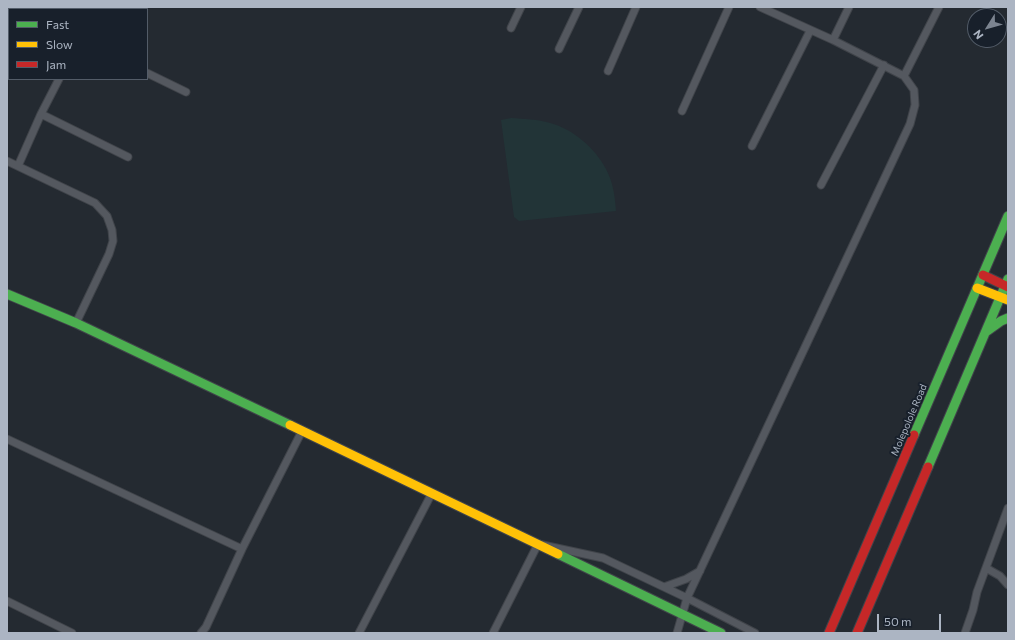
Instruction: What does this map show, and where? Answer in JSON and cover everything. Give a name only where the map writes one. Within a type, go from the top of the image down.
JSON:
[{"type":"main road","name":"Molepolole Road","points":[[829,633],[1008,216]]},
{"type":"main road","points":[[857,633],[985,332],[1005,298],[1007,284],[983,275]]},
{"type":"main road","points":[[977,288],[1005,298]]},
{"type":"main road","points":[[7,294],[76,323],[721,633]]},
{"type":"main road","points":[[985,332],[1008,318]]},
{"type":"main road","points":[[821,633],[835,620]]},
{"type":"street","points":[[511,28],[521,7]]},
{"type":"street","points":[[559,49],[579,7]]},
{"type":"street","points":[[608,71],[636,7]]},
{"type":"street","points":[[682,110],[729,7]]},
{"type":"street","points":[[677,633],[687,598],[910,124],[915,105],[914,90],[904,76],[833,40],[810,31],[760,7]]},
{"type":"street","points":[[833,40],[849,7]]},
{"type":"street","points":[[904,76],[939,7]]},
{"type":"street","points":[[752,146],[810,31]]},
{"type":"street","points":[[821,185],[884,65]]},
{"type":"street","points":[[148,73],[186,92]]},
{"type":"street","points":[[18,166],[41,114],[58,80]]},
{"type":"street","points":[[41,114],[128,157]]},
{"type":"street","points":[[7,161],[95,203],[108,216],[113,241],[76,323]]},
{"type":"street","points":[[201,633],[206,627],[242,549],[302,431]]},
{"type":"street","points":[[7,439],[242,549]]},
{"type":"street","points":[[359,633],[432,493]]},
{"type":"street","points":[[965,633],[973,610],[977,592],[1008,508]]},
{"type":"street","points":[[493,633],[538,544],[603,558],[687,598],[754,633]]},
{"type":"street","points":[[986,568],[1000,576],[1008,585]]},
{"type":"street","points":[[664,587],[686,579],[700,571]]},
{"type":"street","points":[[7,601],[72,633]]},
{"type":"shaded area","points":[[511,118],[536,120],[559,126],[575,135],[590,147],[601,161],[608,174],[613,189],[616,211],[519,221],[514,217],[501,120]]},
{"type":"traffic: fast","points":[[914,435],[1008,216]]},
{"type":"traffic: fast","points":[[928,467],[1008,279]]},
{"type":"traffic: fast","points":[[7,294],[76,323],[290,425]]},
{"type":"traffic: fast","points":[[987,331],[1008,318]]},
{"type":"traffic: fast","points":[[558,554],[721,633]]},
{"type":"traffic: slow","points":[[977,288],[1008,300]]},
{"type":"traffic: slow","points":[[290,425],[558,554]]},
{"type":"traffic: jam","points":[[983,275],[1008,287]]},
{"type":"traffic: jam","points":[[829,633],[914,435]]},
{"type":"traffic: jam","points":[[857,633],[928,467]]}]
